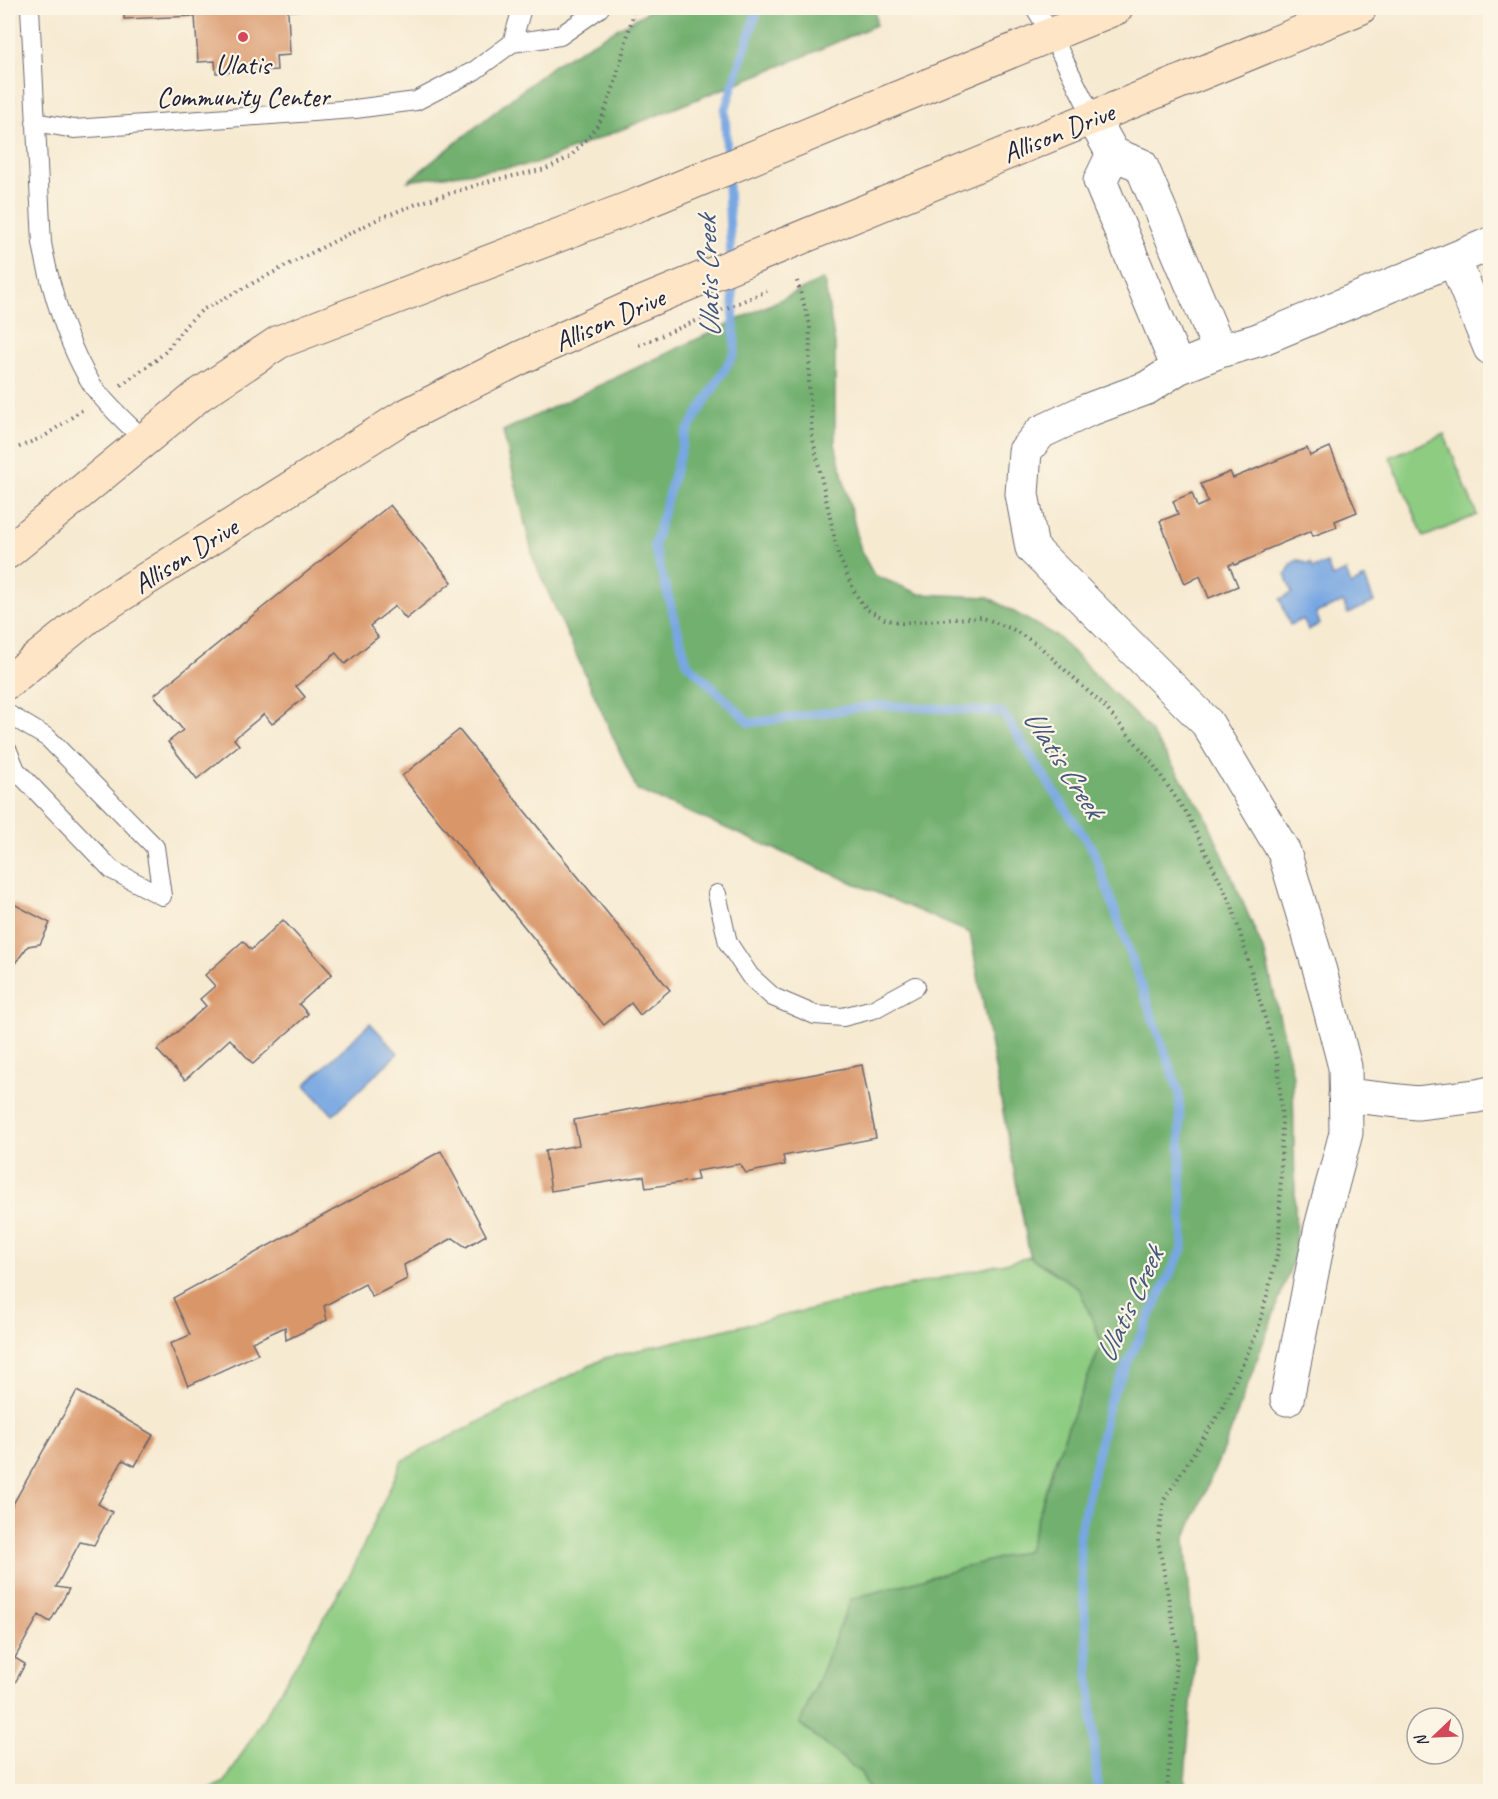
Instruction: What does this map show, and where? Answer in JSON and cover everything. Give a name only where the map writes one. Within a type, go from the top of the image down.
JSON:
[{"type":"main road","points":[[8,552],[199,395],[279,342],[639,204],[778,147],[1043,21],[1116,8]]},
{"type":"main road","name":"Allison Drive","points":[[8,682],[94,612],[403,417],[522,357],[632,307],[1360,8]]},
{"type":"street","points":[[1093,118],[1113,154],[1141,165],[1220,351]]},
{"type":"street","points":[[1113,154],[1100,181],[1178,368]]},
{"type":"street","points":[[1287,1400],[1321,1227],[1346,1133],[1345,1067],[1320,971],[1284,852],[1207,723],[1032,548],[1022,494],[1025,451],[1041,432],[1088,410],[1147,388],[1178,368],[1220,351],[1252,343],[1491,244]]},
{"type":"street","points":[[1454,260],[1491,348]]},
{"type":"street","points":[[1345,1095],[1417,1103],[1491,1093]]},
{"type":"lane","points":[[30,8],[42,243],[45,260],[79,361],[93,386],[144,440]]},
{"type":"lane","points":[[512,44],[522,8]]},
{"type":"lane","points":[[35,122],[74,129],[355,109],[416,101],[474,71],[512,44],[560,36],[600,8]]},
{"type":"lane","points":[[1043,21],[1093,118]]},
{"type":"lane","points":[[8,714],[48,738],[155,847],[162,896],[112,870],[16,770],[8,751]]},
{"type":"lane","points":[[717,894],[728,943],[750,976],[773,997],[815,1015],[843,1017],[874,1009],[916,986]]},
{"type":"path","points":[[122,384],[166,351],[186,325],[202,310],[380,218],[490,181],[546,169],[570,157],[602,118],[614,86],[635,8]]},
{"type":"path","points":[[796,281],[810,326],[809,382],[812,435],[838,554],[855,593],[866,609],[885,619],[902,623],[981,617],[1012,629],[1038,645],[1104,706],[1151,761],[1188,816],[1198,836],[1232,906],[1278,1062],[1282,1122],[1279,1248],[1258,1330],[1224,1407],[1164,1500],[1158,1539],[1177,1646],[1167,1791]]},
{"type":"path","points":[[639,345],[767,291]]},
{"type":"path","points":[[8,452],[45,436],[84,409]]},
{"type":"green space","points":[[654,8],[875,8],[876,25],[800,58],[535,164],[408,181],[555,64]]},
{"type":"green space","points":[[824,279],[835,344],[835,444],[861,551],[874,575],[920,594],[988,597],[1058,637],[1148,728],[1205,814],[1265,954],[1293,1076],[1296,1253],[1229,1436],[1185,1539],[1195,1658],[1184,1791],[870,1791],[861,1773],[800,1724],[851,1599],[1028,1550],[1052,1470],[1102,1343],[1079,1288],[1030,1257],[970,933],[637,790],[534,561],[503,431]]},
{"type":"green space","points":[[1444,434],[1477,515],[1424,537],[1390,457]]},
{"type":"green space","points":[[1030,1257],[1079,1288],[1102,1343],[1052,1470],[1028,1550],[851,1599],[800,1724],[861,1773],[870,1791],[202,1792],[225,1782],[351,1573],[402,1461],[605,1358]]},
{"type":"water","points":[[1299,560],[1310,563],[1313,568],[1327,563],[1332,577],[1346,571],[1351,585],[1365,578],[1374,602],[1348,614],[1343,602],[1316,613],[1320,624],[1308,630],[1303,619],[1290,625],[1280,599],[1292,593],[1285,574],[1291,564]]},
{"type":"water","points":[[370,1023],[398,1053],[333,1115],[305,1085]]},
{"type":"building","name":"Ulatis Community Center","points":[[124,8],[325,9],[288,11],[290,55],[276,56],[277,70],[216,73],[215,61],[198,62],[195,16],[124,19]]},
{"type":"building","points":[[1330,447],[1357,512],[1335,521],[1337,527],[1313,536],[1311,531],[1235,565],[1234,563],[1229,565],[1238,586],[1209,598],[1200,576],[1185,584],[1160,521],[1178,514],[1173,501],[1192,493],[1197,507],[1208,502],[1201,484],[1230,472],[1233,478],[1307,448],[1310,456]]},
{"type":"building","points":[[390,505],[452,582],[406,619],[395,606],[370,626],[378,637],[345,664],[336,653],[296,686],[305,697],[272,724],[264,714],[234,739],[239,745],[197,779],[168,742],[183,730],[154,695]]},
{"type":"building","points":[[459,730],[670,990],[640,1015],[631,1003],[604,1025],[402,776]]},
{"type":"building","points":[[8,901],[50,923],[40,944],[28,946],[8,973]]},
{"type":"building","points":[[283,920],[332,974],[299,1004],[308,1014],[253,1064],[230,1039],[185,1080],[157,1050],[206,1006],[200,999],[215,986],[205,975],[243,941],[251,950]]},
{"type":"building","points":[[862,1065],[876,1138],[783,1156],[785,1165],[746,1173],[740,1164],[696,1171],[698,1180],[646,1188],[644,1176],[551,1191],[545,1151],[579,1145],[574,1120]]},
{"type":"building","points":[[441,1151],[486,1235],[466,1247],[453,1238],[404,1265],[407,1279],[372,1297],[365,1284],[324,1306],[327,1320],[286,1340],[285,1327],[252,1342],[258,1354],[188,1386],[170,1344],[190,1335],[173,1298]]},
{"type":"building","points":[[77,1391],[153,1435],[135,1466],[123,1460],[98,1504],[112,1512],[94,1545],[80,1542],[56,1587],[69,1589],[50,1622],[39,1615],[15,1658],[25,1664],[8,1696],[8,1513]]},
{"type":"waterway","name":"Ulatis Creek","points":[[731,259],[725,110],[758,8]]},
{"type":"waterway","name":"Ulatis Creek","points":[[732,273],[735,352],[685,435],[654,546],[687,663],[750,723],[878,705],[1002,712],[1094,852],[1179,1092],[1183,1247],[1109,1402],[1079,1536],[1098,1792]]},
{"type":"place","name":"Ulatis Community Center","points":[[243,37]]}]
